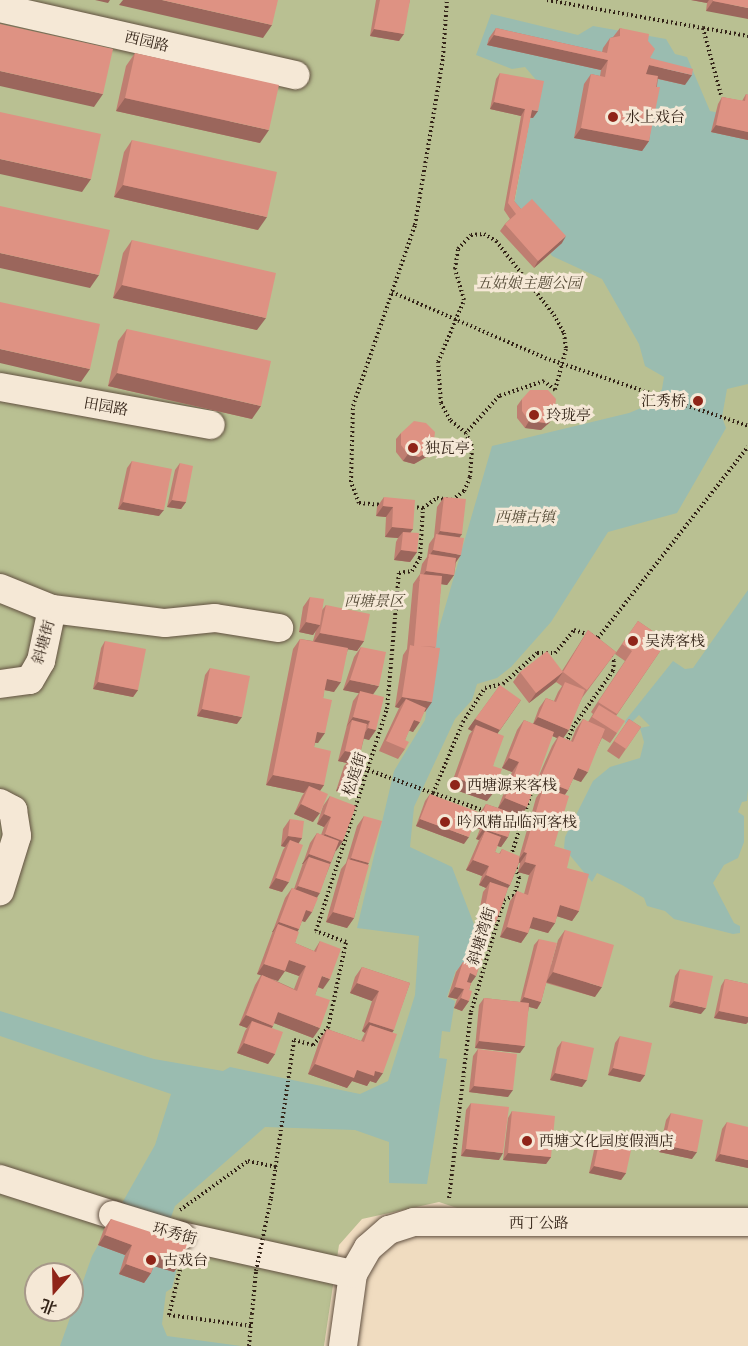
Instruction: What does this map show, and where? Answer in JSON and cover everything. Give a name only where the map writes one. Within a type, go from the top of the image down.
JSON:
[{"type":"street","name":"西园路","points":[[0,8],[295,75]]},
{"type":"street","name":"田园路","points":[[0,387],[211,424]]},
{"type":"street","points":[[0,588],[52,609],[165,623],[215,618],[279,628]]},
{"type":"street","name":"斜塘街","points":[[0,684],[30,680],[41,661],[52,609]]},
{"type":"street","points":[[0,803],[13,810],[16,836],[0,891]]},
{"type":"street","name":"环秀街","points":[[0,1179],[181,1235],[353,1274]]},
{"type":"street","name":"西丁公路","points":[[353,1274],[368,1248],[389,1230],[414,1222],[748,1222]]},
{"type":"street","points":[[343,1346],[353,1274]]},
{"type":"path","points":[[391,505],[359,503],[351,482],[353,406],[415,225],[443,57],[447,0]]},
{"type":"path","points":[[548,0],[748,36]]},
{"type":"path","points":[[703,28],[721,95]]},
{"type":"path","points":[[402,506],[423,508],[437,498],[452,500],[464,491],[473,463],[472,446],[466,433],[450,420],[436,383],[442,345],[464,300],[454,259],[471,234],[484,234],[496,241],[554,315],[564,333],[563,363],[555,390],[543,381],[507,392],[466,433]]},
{"type":"path","points":[[392,292],[563,363],[654,392],[747,426]]},
{"type":"path","points":[[598,638],[748,447]]},
{"type":"path","name":"松庭街","points":[[277,1167],[294,1040],[313,1045],[328,1028],[346,942],[316,932],[387,709],[399,573],[412,571],[420,558],[423,508]]},
{"type":"path","points":[[433,793],[463,722],[485,688],[503,684],[537,653],[555,653],[574,630],[598,638],[614,662],[613,671],[573,727],[565,746],[558,743]]},
{"type":"path","points":[[368,770],[489,812]]},
{"type":"path","name":"斜塘湾街","points":[[446,1223],[471,1012],[504,900],[514,896],[519,878],[511,857],[536,781]]},
{"type":"path","points":[[500,816],[522,824]]},
{"type":"path","points":[[249,1346],[249,1340],[251,1326],[256,1270],[277,1167],[248,1161],[181,1235],[170,1315],[251,1326]]},
{"type":"green space","name":"西塘景区","points":[[0,0],[748,0],[748,1211],[457,1208],[439,1202],[362,1219],[339,1245],[324,1346],[0,1346]]},
{"type":"water","points":[[491,14],[578,35],[593,26],[666,39],[675,54],[687,57],[710,111],[748,119],[748,384],[727,389],[722,417],[726,428],[677,513],[608,532],[551,622],[511,667],[497,678],[477,684],[472,700],[455,719],[414,807],[410,847],[452,867],[475,927],[462,972],[456,970],[447,997],[455,1001],[450,1032],[442,1031],[439,1058],[447,1059],[427,1184],[389,1183],[389,1142],[355,1130],[265,1127],[175,1206],[161,1245],[176,1257],[176,1272],[172,1288],[166,1292],[162,1324],[167,1336],[241,1346],[60,1346],[69,1322],[84,1322],[84,1278],[92,1256],[155,1145],[171,1094],[0,1036],[0,1011],[154,1059],[223,1071],[230,1067],[360,1094],[388,1081],[415,995],[419,936],[357,928],[394,771],[425,720],[437,635],[492,446],[629,413],[653,403],[662,389],[664,377],[645,366],[639,344],[602,279],[552,256],[550,253],[561,243],[514,206],[537,81],[525,67],[512,69],[476,55]]},
{"type":"water","points":[[748,590],[748,789],[747,801],[742,802],[738,812],[744,816],[744,842],[738,858],[724,865],[713,883],[734,923],[740,926],[740,933],[733,934],[674,919],[665,911],[647,906],[644,898],[597,873],[592,882],[564,848],[565,837],[593,781],[610,767],[640,758],[644,742],[640,728],[650,726],[639,715],[626,728],[625,721],[673,661],[685,669],[693,668]]},
{"type":"building","points":[[162,0],[278,0],[272,25]]},
{"type":"building","points":[[380,0],[410,0],[404,34],[374,29]]},
{"type":"building","points":[[748,0],[748,8],[713,1]]},
{"type":"building","points":[[0,24],[113,49],[103,94],[0,71]]},
{"type":"building","points":[[496,28],[607,53],[610,38],[620,36],[620,28],[649,34],[648,41],[655,49],[650,58],[693,69],[692,75],[649,65],[646,74],[658,76],[656,87],[660,87],[649,141],[581,128],[591,74],[605,77],[608,60],[494,35]]},
{"type":"building","points":[[135,53],[279,85],[269,130],[125,98]]},
{"type":"building","points":[[500,73],[544,81],[538,111],[532,110],[514,201],[521,209],[532,199],[566,236],[538,261],[505,224],[516,214],[508,203],[525,109],[494,102]]},
{"type":"building","points":[[746,94],[748,95],[748,132],[716,125],[722,97],[745,101]]},
{"type":"building","points":[[0,112],[101,134],[91,179],[0,159]]},
{"type":"building","points":[[132,140],[277,172],[267,217],[123,185]]},
{"type":"building","points":[[0,206],[110,230],[99,275],[0,253]]},
{"type":"building","points":[[132,240],[276,273],[266,318],[122,285]]},
{"type":"building","points":[[0,302],[100,324],[90,369],[0,349]]},
{"type":"building","points":[[127,329],[271,361],[261,406],[117,373]]},
{"type":"building","name":"玲珑亭","points":[[530,390],[548,390],[556,399],[554,416],[545,423],[529,421],[522,411],[522,399]]},
{"type":"building","name":"独瓦亭","points":[[414,421],[426,423],[435,432],[433,449],[419,457],[408,454],[401,445],[401,433]]},
{"type":"building","points":[[132,461],[172,469],[164,510],[123,502]]},
{"type":"building","points":[[180,463],[193,466],[186,502],[172,500]]},
{"type":"building","points":[[384,497],[415,500],[413,529],[392,527],[393,507],[383,506]]},
{"type":"building","points":[[444,497],[466,499],[462,534],[440,531]]},
{"type":"building","points":[[403,532],[419,533],[417,552],[401,550]]},
{"type":"building","points":[[436,534],[464,538],[461,555],[433,550]]},
{"type":"building","points":[[429,554],[456,558],[454,575],[426,571]]},
{"type":"building","points":[[420,574],[442,576],[436,647],[420,646],[440,648],[432,702],[402,697],[410,645],[414,646]]},
{"type":"building","points":[[310,597],[324,599],[320,625],[306,622]]},
{"type":"building","points":[[326,605],[370,614],[364,641],[320,633]]},
{"type":"building","points":[[638,621],[667,641],[617,714],[598,702],[632,651],[622,644]]},
{"type":"building","points":[[588,630],[616,652],[587,690],[563,672]]},
{"type":"building","points":[[300,639],[348,648],[341,682],[327,679],[323,698],[332,700],[325,733],[317,732],[314,747],[331,751],[324,785],[273,775]]},
{"type":"building","points":[[105,641],[146,649],[138,690],[98,682]]},
{"type":"building","points":[[361,647],[386,652],[379,686],[350,680]]},
{"type":"building","points":[[547,651],[563,672],[536,693],[520,672]]},
{"type":"building","points":[[210,668],[250,676],[242,717],[202,709]]},
{"type":"building","points":[[565,682],[585,690],[569,730],[538,717],[546,698],[556,702]]},
{"type":"building","points":[[500,685],[521,700],[500,730],[475,719]]},
{"type":"building","points":[[360,691],[384,697],[376,730],[368,728],[370,721],[353,717]]},
{"type":"building","points":[[406,699],[426,708],[420,722],[414,720],[405,740],[409,742],[405,749],[386,741]]},
{"type":"building","points":[[599,705],[625,721],[617,733],[592,717]]},
{"type":"building","points":[[583,719],[605,729],[588,772],[578,768],[568,790],[540,779],[559,736],[573,742]]},
{"type":"building","points":[[629,719],[641,727],[626,749],[614,741]]},
{"type":"building","points":[[352,720],[367,724],[360,754],[345,751]]},
{"type":"building","points":[[524,720],[554,732],[527,807],[505,798],[519,762],[509,758]]},
{"type":"building","points":[[476,725],[504,736],[493,766],[502,769],[494,792],[457,778]]},
{"type":"building","points":[[351,756],[366,761],[358,786],[343,781]]},
{"type":"building","points":[[309,786],[328,794],[320,813],[301,804]]},
{"type":"building","points":[[543,788],[569,796],[554,846],[571,851],[567,868],[589,874],[579,911],[560,905],[555,923],[533,917],[528,933],[507,927],[517,891],[528,895],[536,865],[525,862],[527,853],[524,852]]},
{"type":"building","name":"吟风精品临河客栈","points":[[430,794],[478,812],[469,837],[420,819]]},
{"type":"building","points":[[330,796],[356,806],[343,841],[325,834],[331,817],[324,814]]},
{"type":"building","points":[[486,804],[515,814],[508,837],[483,829],[487,819],[481,818]]},
{"type":"building","points":[[364,816],[382,821],[369,863],[351,858]]},
{"type":"building","points":[[290,819],[304,821],[302,838],[288,836]]},
{"type":"building","points":[[485,831],[501,837],[495,852],[500,854],[502,849],[519,856],[510,885],[486,875],[489,866],[473,860]]},
{"type":"building","points":[[317,833],[339,841],[331,862],[309,854]]},
{"type":"building","points":[[290,840],[303,845],[289,882],[276,878]]},
{"type":"building","points":[[309,857],[330,864],[320,893],[298,886]]},
{"type":"building","points":[[348,859],[369,865],[354,918],[333,912]]},
{"type":"building","points":[[490,882],[508,888],[496,922],[483,917]]},
{"type":"building","points":[[292,888],[318,898],[312,912],[306,910],[299,929],[279,922]]},
{"type":"building","points":[[484,920],[493,923],[480,966],[470,963]]},
{"type":"building","points":[[278,924],[299,932],[295,943],[316,952],[320,941],[341,949],[330,979],[322,976],[315,995],[330,1000],[320,1028],[278,1012],[273,1026],[246,1015],[262,975],[297,991],[306,966],[289,960],[285,971],[264,964]]},
{"type":"building","points":[[565,930],[614,945],[602,987],[553,972]]},
{"type":"building","points":[[539,939],[557,943],[541,1002],[524,997]]},
{"type":"building","points":[[463,962],[479,967],[476,976],[470,973],[467,982],[471,983],[469,990],[472,991],[469,1001],[461,998],[464,989],[455,987]]},
{"type":"building","points":[[362,967],[410,983],[394,1030],[369,1022],[379,991],[357,983]]},
{"type":"building","points":[[680,969],[713,976],[706,1008],[674,1001]]},
{"type":"building","points":[[725,979],[748,984],[748,1017],[719,1011]]},
{"type":"building","points":[[484,998],[529,1003],[525,1046],[479,1041]]},
{"type":"building","points":[[252,1021],[283,1032],[275,1054],[244,1043]]},
{"type":"building","points":[[370,1025],[397,1034],[383,1073],[375,1071],[374,1076],[357,1070],[354,1078],[315,1064],[327,1029],[364,1042]]},
{"type":"building","points":[[620,1036],[652,1043],[645,1075],[613,1068]]},
{"type":"building","points":[[562,1041],[594,1048],[587,1080],[555,1073]]},
{"type":"building","points":[[478,1049],[517,1054],[513,1090],[474,1086]]},
{"type":"building","points":[[471,1103],[509,1107],[503,1153],[466,1149]]},
{"type":"building","name":"西塘文化园度假酒店","points":[[512,1111],[555,1116],[551,1157],[508,1153]]},
{"type":"building","points":[[671,1113],[703,1120],[697,1152],[664,1145]]},
{"type":"building","points":[[727,1122],[748,1127],[748,1160],[720,1154]]},
{"type":"building","points":[[601,1134],[633,1141],[626,1173],[594,1166]]},
{"type":"building","points":[[111,1219],[187,1244],[181,1262],[157,1255],[151,1273],[126,1264],[132,1245],[105,1235]]},
{"type":"place","name":"水上戏台","points":[[613,117]]},
{"type":"place","name":"汇秀桥","points":[[698,401]]},
{"type":"place","name":"玲珑亭","points":[[534,415]]},
{"type":"place","name":"独瓦亭","points":[[413,448]]},
{"type":"place","name":"吴涛客栈","points":[[633,641]]},
{"type":"place","name":"西塘源来客栈","points":[[455,785]]},
{"type":"place","name":"吟风精品临河客栈","points":[[445,822]]},
{"type":"place","name":"西塘文化园度假酒店","points":[[527,1141]]},
{"type":"place","name":"古戏台","points":[[151,1260]]},
{"type":"park label","name":"五姑娘主题公园","points":[[529,283]]},
{"type":"park label","name":"西塘古镇","points":[[525,517]]}]
